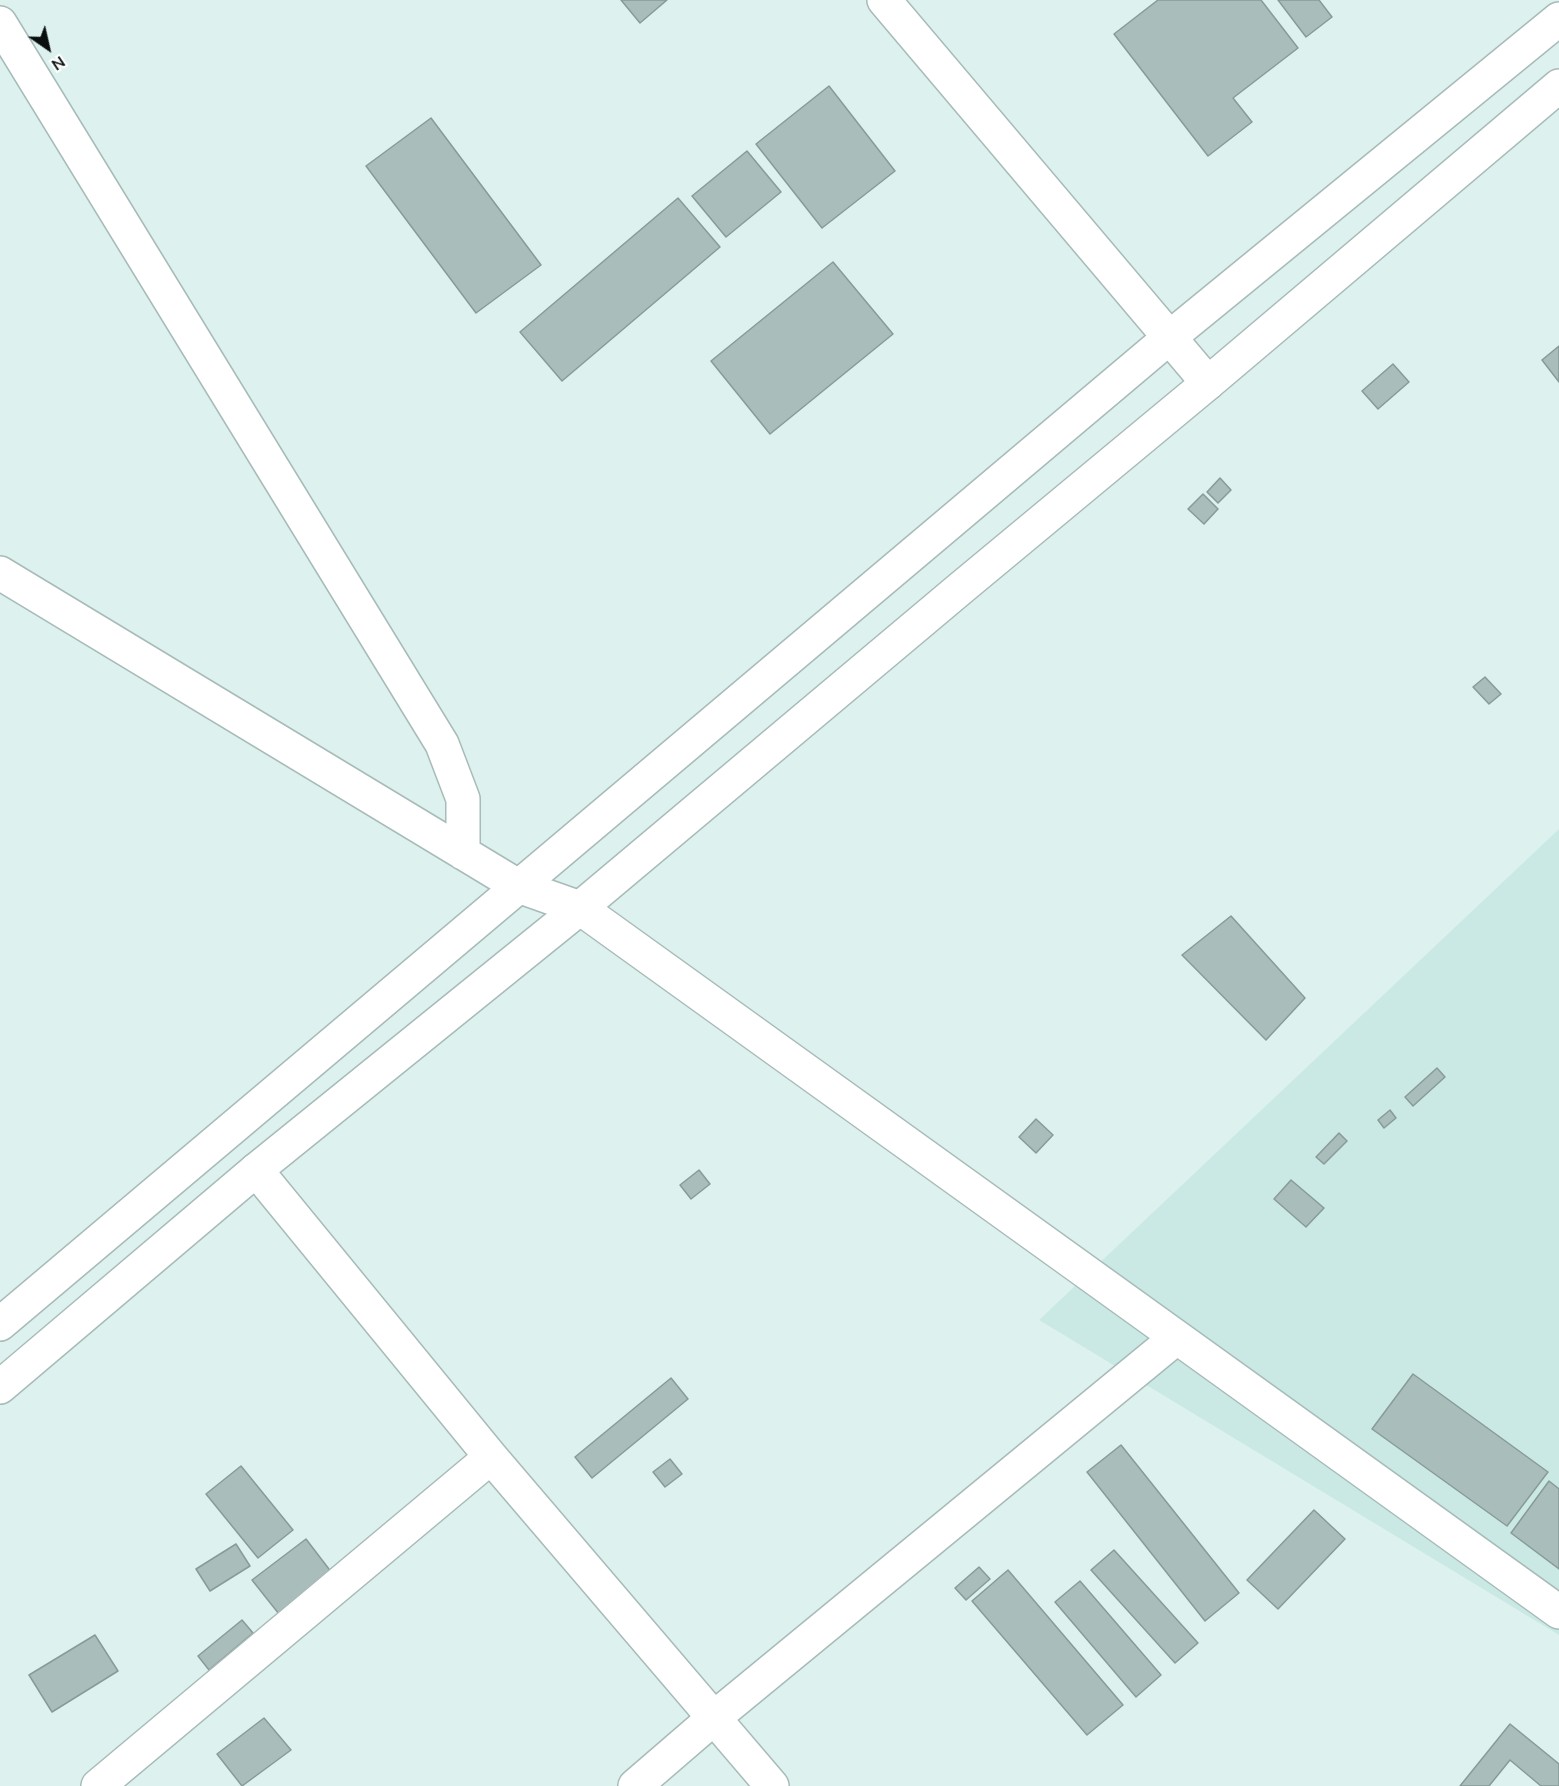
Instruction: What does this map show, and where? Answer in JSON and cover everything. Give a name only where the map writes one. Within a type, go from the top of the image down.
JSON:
[{"type":"street","points":[[884,0],[1208,384]]},
{"type":"street","points":[[0,1324],[1170,337],[1559,18]]},
{"type":"street","points":[[0,23],[442,744],[463,799],[463,853]]},
{"type":"street","points":[[0,1387],[256,1170],[580,908],[1208,384],[1559,86]]},
{"type":"street","points":[[0,573],[518,886],[580,908],[1559,1612]]},
{"type":"street","points":[[256,1170],[491,1457],[772,1786]]},
{"type":"street","points":[[634,1786],[1176,1338]]},
{"type":"street","points":[[98,1786],[491,1457]]},
{"type":"shaded area","points":[[1559,829],[1559,1635],[1039,1320]]},
{"type":"building","points":[[621,0],[667,0],[640,23]]},
{"type":"building","points":[[1158,0],[1261,0],[1298,48],[1233,98],[1252,122],[1208,156],[1114,34]]},
{"type":"building","points":[[1278,0],[1319,0],[1332,17],[1306,37]]},
{"type":"building","points":[[829,86],[895,171],[822,228],[756,144]]},
{"type":"building","points":[[431,118],[541,265],[476,313],[366,166]]},
{"type":"building","points":[[747,151],[781,192],[726,237],[692,196]]},
{"type":"building","points":[[678,198],[720,247],[562,381],[520,332]]},
{"type":"building","points":[[833,262],[893,334],[770,434],[711,361]]},
{"type":"building","points":[[1559,346],[1559,382],[1542,360]]},
{"type":"building","points":[[1393,364],[1409,382],[1378,409],[1362,391]]},
{"type":"building","points":[[1220,478],[1231,490],[1218,503],[1207,492]]},
{"type":"building","points":[[1203,494],[1218,509],[1204,524],[1188,509]]},
{"type":"building","points":[[1485,677],[1501,694],[1489,704],[1473,687]]},
{"type":"building","points":[[1231,916],[1305,998],[1266,1040],[1182,955]]},
{"type":"building","points":[[1437,1068],[1445,1077],[1413,1106],[1405,1097]]},
{"type":"building","points":[[1390,1110],[1396,1118],[1384,1128],[1378,1120]]},
{"type":"building","points":[[1036,1119],[1053,1135],[1036,1153],[1019,1137]]},
{"type":"building","points":[[1339,1133],[1347,1141],[1324,1164],[1316,1157]]},
{"type":"building","points":[[699,1170],[710,1184],[691,1199],[680,1185]]},
{"type":"building","points":[[1291,1180],[1324,1208],[1306,1227],[1274,1199]]},
{"type":"building","points":[[1413,1374],[1548,1472],[1507,1526],[1372,1429]]},
{"type":"building","points":[[671,1378],[688,1399],[592,1478],[575,1457]]},
{"type":"building","points":[[1121,1445],[1239,1593],[1205,1621],[1087,1472]]},
{"type":"building","points":[[670,1459],[682,1474],[665,1487],[653,1472]]},
{"type":"building","points":[[241,1466],[293,1530],[258,1558],[206,1494]]},
{"type":"building","points":[[1549,1481],[1559,1489],[1559,1569],[1511,1533]]},
{"type":"building","points":[[1314,1510],[1345,1539],[1278,1609],[1247,1580]]},
{"type":"building","points":[[306,1539],[332,1573],[279,1614],[252,1580]]},
{"type":"building","points":[[236,1544],[250,1566],[210,1591],[196,1569]]},
{"type":"building","points":[[1114,1550],[1198,1643],[1175,1663],[1091,1570]]},
{"type":"building","points":[[979,1567],[990,1579],[966,1600],[955,1588]]},
{"type":"building","points":[[1008,1570],[1123,1705],[1087,1735],[972,1601]]},
{"type":"building","points":[[1080,1581],[1161,1675],[1136,1697],[1055,1602]]},
{"type":"building","points":[[242,1620],[253,1633],[209,1670],[198,1656]]},
{"type":"building","points":[[95,1635],[118,1671],[52,1712],[29,1675]]},
{"type":"building","points":[[264,1718],[291,1750],[242,1786],[217,1754]]},
{"type":"building","points":[[1510,1724],[1559,1764],[1559,1786],[1541,1786],[1510,1760],[1489,1786],[1460,1786]]}]
